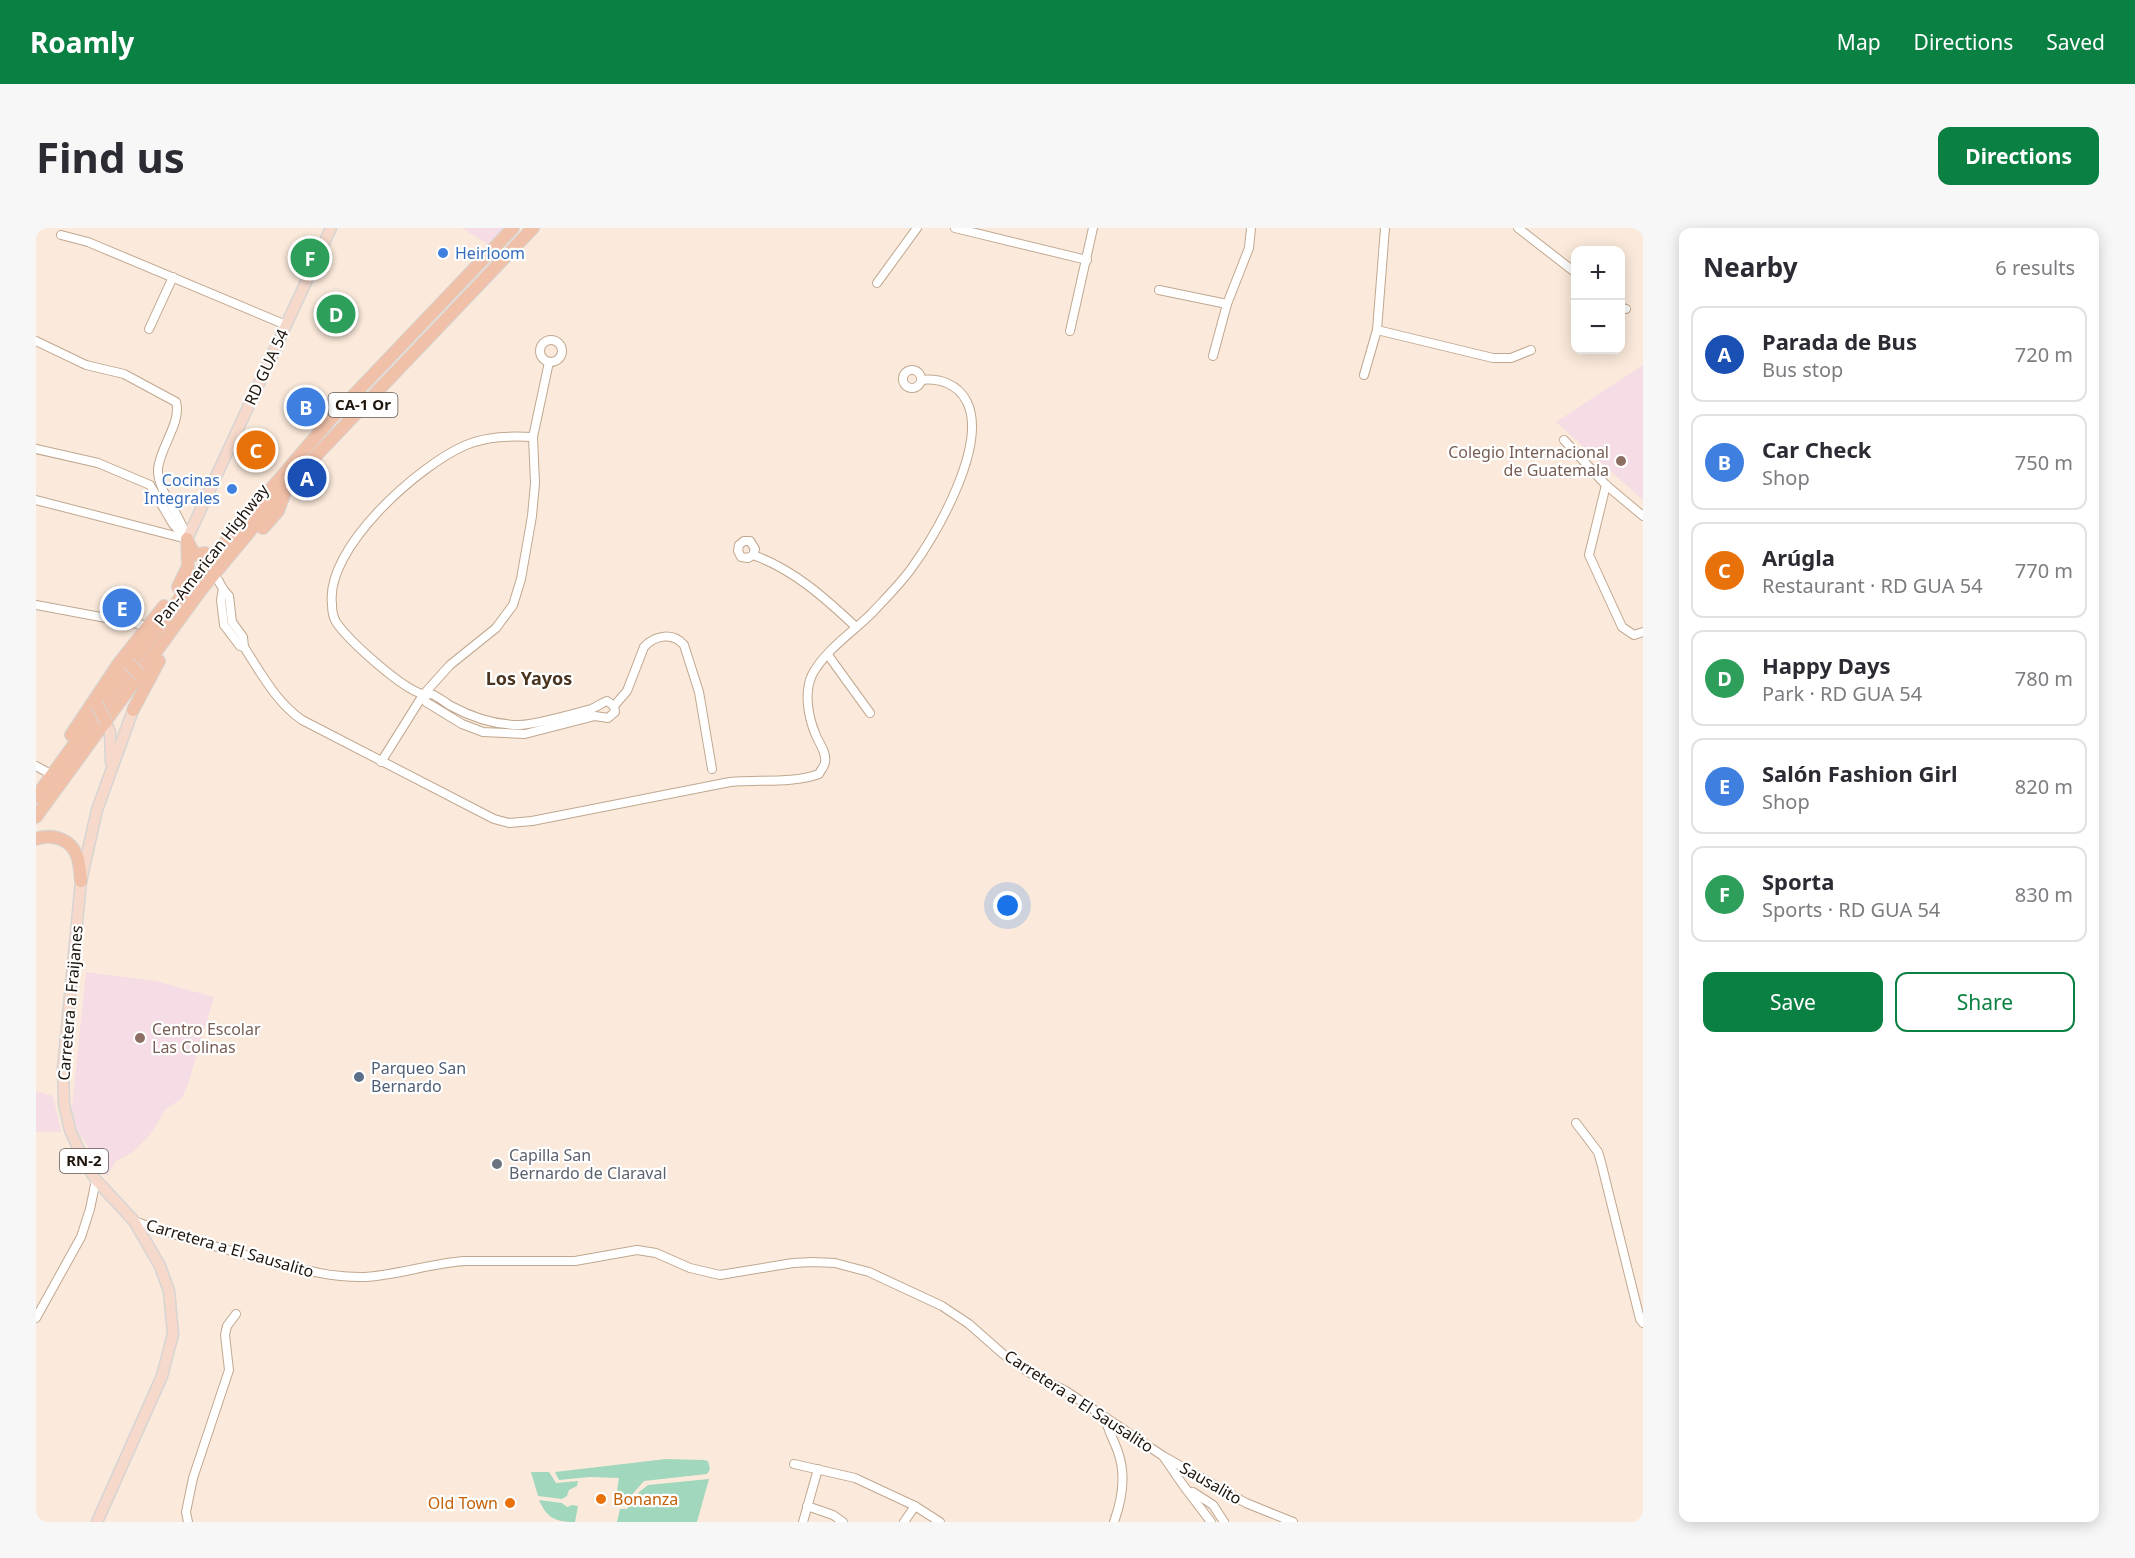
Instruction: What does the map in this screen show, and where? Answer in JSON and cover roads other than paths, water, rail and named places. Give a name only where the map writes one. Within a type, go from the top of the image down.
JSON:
[{"type":"highway","name":"Pan-American Highway","points":[[36,797],[192,581],[304,448],[513,228]]},
{"type":"highway","name":"Pan-American Highway","points":[[36,819],[201,590],[289,484],[533,228]]},
{"type":"highway","points":[[36,790],[42,769],[178,587],[205,553],[289,460],[304,448]]},
{"type":"highway","points":[[36,819],[106,723],[140,680],[159,661],[278,511],[289,484]]},
{"type":"highway","points":[[187,539],[195,555],[205,553]]},
{"type":"highway","points":[[178,587],[188,566],[187,539]]},
{"type":"highway","points":[[133,710],[159,661]]},
{"type":"highway","points":[[123,663],[140,680]]},
{"type":"highway","points":[[133,710],[140,680]]},
{"type":"highway","points":[[95,701],[106,723]]},
{"type":"highway","points":[[36,839],[43,836],[58,838],[72,848],[78,858],[81,881]]},
{"type":"main road","name":"RD GUA 54","points":[[187,539],[331,228]]},
{"type":"main road","name":"Carretera a Fraijanes","points":[[97,1522],[162,1376],[173,1334],[173,1316],[165,1278],[153,1251],[134,1221],[96,1180],[78,1150],[70,1130],[64,1104],[63,1068],[81,881],[94,821],[111,765],[133,710]]},
{"type":"main road","name":"Carretera a Fraijanes","points":[[106,723],[110,732],[111,765]]},
{"type":"street","points":[[877,283],[917,228]]},
{"type":"street","points":[[955,228],[1087,260]]},
{"type":"street","points":[[1070,330],[1093,228]]},
{"type":"street","points":[[1213,356],[1227,304],[1249,248],[1251,228]]},
{"type":"street","points":[[1364,375],[1377,330],[1385,228]]},
{"type":"street","points":[[1518,228],[1571,270]]},
{"type":"street","points":[[61,235],[88,242],[286,325]]},
{"type":"street","points":[[149,329],[173,277]]},
{"type":"street","points":[[1158,290],[1227,304]]},
{"type":"street","points":[[1377,330],[1493,358],[1511,358],[1531,350]]},
{"type":"street","points":[[36,341],[86,365],[123,374],[176,402],[178,415],[161,455],[154,483],[173,524],[187,539]]},
{"type":"street","points":[[381,762],[423,695],[450,665],[496,628],[513,605],[521,579],[532,516],[535,483],[533,437],[549,362]]},
{"type":"street","points":[[220,585],[224,625],[240,646],[244,646],[278,699],[293,714],[494,819],[509,823],[532,822],[730,782],[804,780],[819,774],[825,762],[823,749],[809,715],[808,695],[813,673],[911,569],[939,524],[964,474],[973,427],[967,400],[949,383],[934,379],[921,380]]},
{"type":"street","points":[[423,695],[431,694],[468,715],[482,720],[522,725],[594,708],[605,702],[610,702],[614,706],[615,712],[608,718],[595,716],[525,734],[508,735],[483,732],[462,724],[426,702],[423,695],[386,671],[359,648],[335,620],[331,602],[336,571],[355,539],[381,509],[426,468],[449,454],[476,442],[508,436],[533,437]]},
{"type":"street","points":[[1564,440],[1606,486],[1643,516]]},
{"type":"street","points":[[36,449],[98,463],[154,483]]},
{"type":"street","points":[[1606,486],[1589,555],[1622,627],[1634,634],[1643,633]]},
{"type":"street","points":[[36,500],[187,539]]},
{"type":"street","points":[[753,555],[771,561],[805,583],[856,627]]},
{"type":"street","points":[[36,605],[149,626]]},
{"type":"street","points":[[614,706],[627,690],[644,646],[664,636],[680,640],[684,645],[699,692],[712,769]]},
{"type":"street","points":[[828,655],[870,713]]},
{"type":"street","points":[[1576,1124],[1598,1152],[1640,1319],[1643,1323]]},
{"type":"street","points":[[36,1318],[81,1237],[96,1180]]},
{"type":"street","name":"Carretera a El Sausalito","points":[[134,1221],[204,1243],[303,1270],[331,1275],[367,1277],[457,1261],[575,1261],[637,1250],[656,1253],[690,1268],[720,1275],[793,1263],[835,1263],[869,1272],[942,1306],[969,1324],[1028,1372],[1066,1391],[1163,1456],[1211,1522]]},
{"type":"street","points":[[188,1522],[186,1512],[193,1478],[229,1370],[226,1326],[236,1314]]},
{"type":"street","points":[[1105,1417],[1122,1468],[1121,1492],[1114,1522]]},
{"type":"street","name":"Sausalito","points":[[1163,1456],[1260,1510],[1293,1522]]},
{"type":"street","points":[[794,1464],[855,1478],[915,1506],[940,1522]]},
{"type":"street","points":[[803,1522],[818,1469]]},
{"type":"street","points":[[1183,1485],[1213,1506],[1224,1522]]},
{"type":"street","points":[[1213,1506],[1214,1498],[1222,1490]]},
{"type":"street","points":[[807,1506],[833,1515],[843,1522]]},
{"type":"street","points":[[904,1522],[915,1506]]},
{"type":"place","name":"Heirloom","points":[[443,253]]},
{"type":"place","name":"Sporta","points":[[310,258]]},
{"type":"place","name":"Happy Days","points":[[336,314]]},
{"type":"place","name":"Car Check","points":[[306,407]]},
{"type":"place","name":"Arúgla","points":[[256,450]]},
{"type":"place","name":"Colegio Internacional de Guatemala","points":[[1621,461]]},
{"type":"place","name":"Parada de Bus","points":[[307,478]]},
{"type":"place","name":"Cocinas Integrales","points":[[232,489]]},
{"type":"place","name":"Salón Fashion Girl","points":[[122,608]]},
{"type":"place","name":"Centro Escolar Las Colinas","points":[[140,1038]]},
{"type":"place","name":"Parqueo San Bernardo","points":[[359,1077]]},
{"type":"place","name":"Capilla San Bernardo de Claraval","points":[[497,1164]]},
{"type":"place","name":"Bonanza","points":[[601,1499]]},
{"type":"place","name":"Old Town","points":[[510,1503]]},
{"type":"district","name":"Los Yayos","points":[[529,679]]}]
